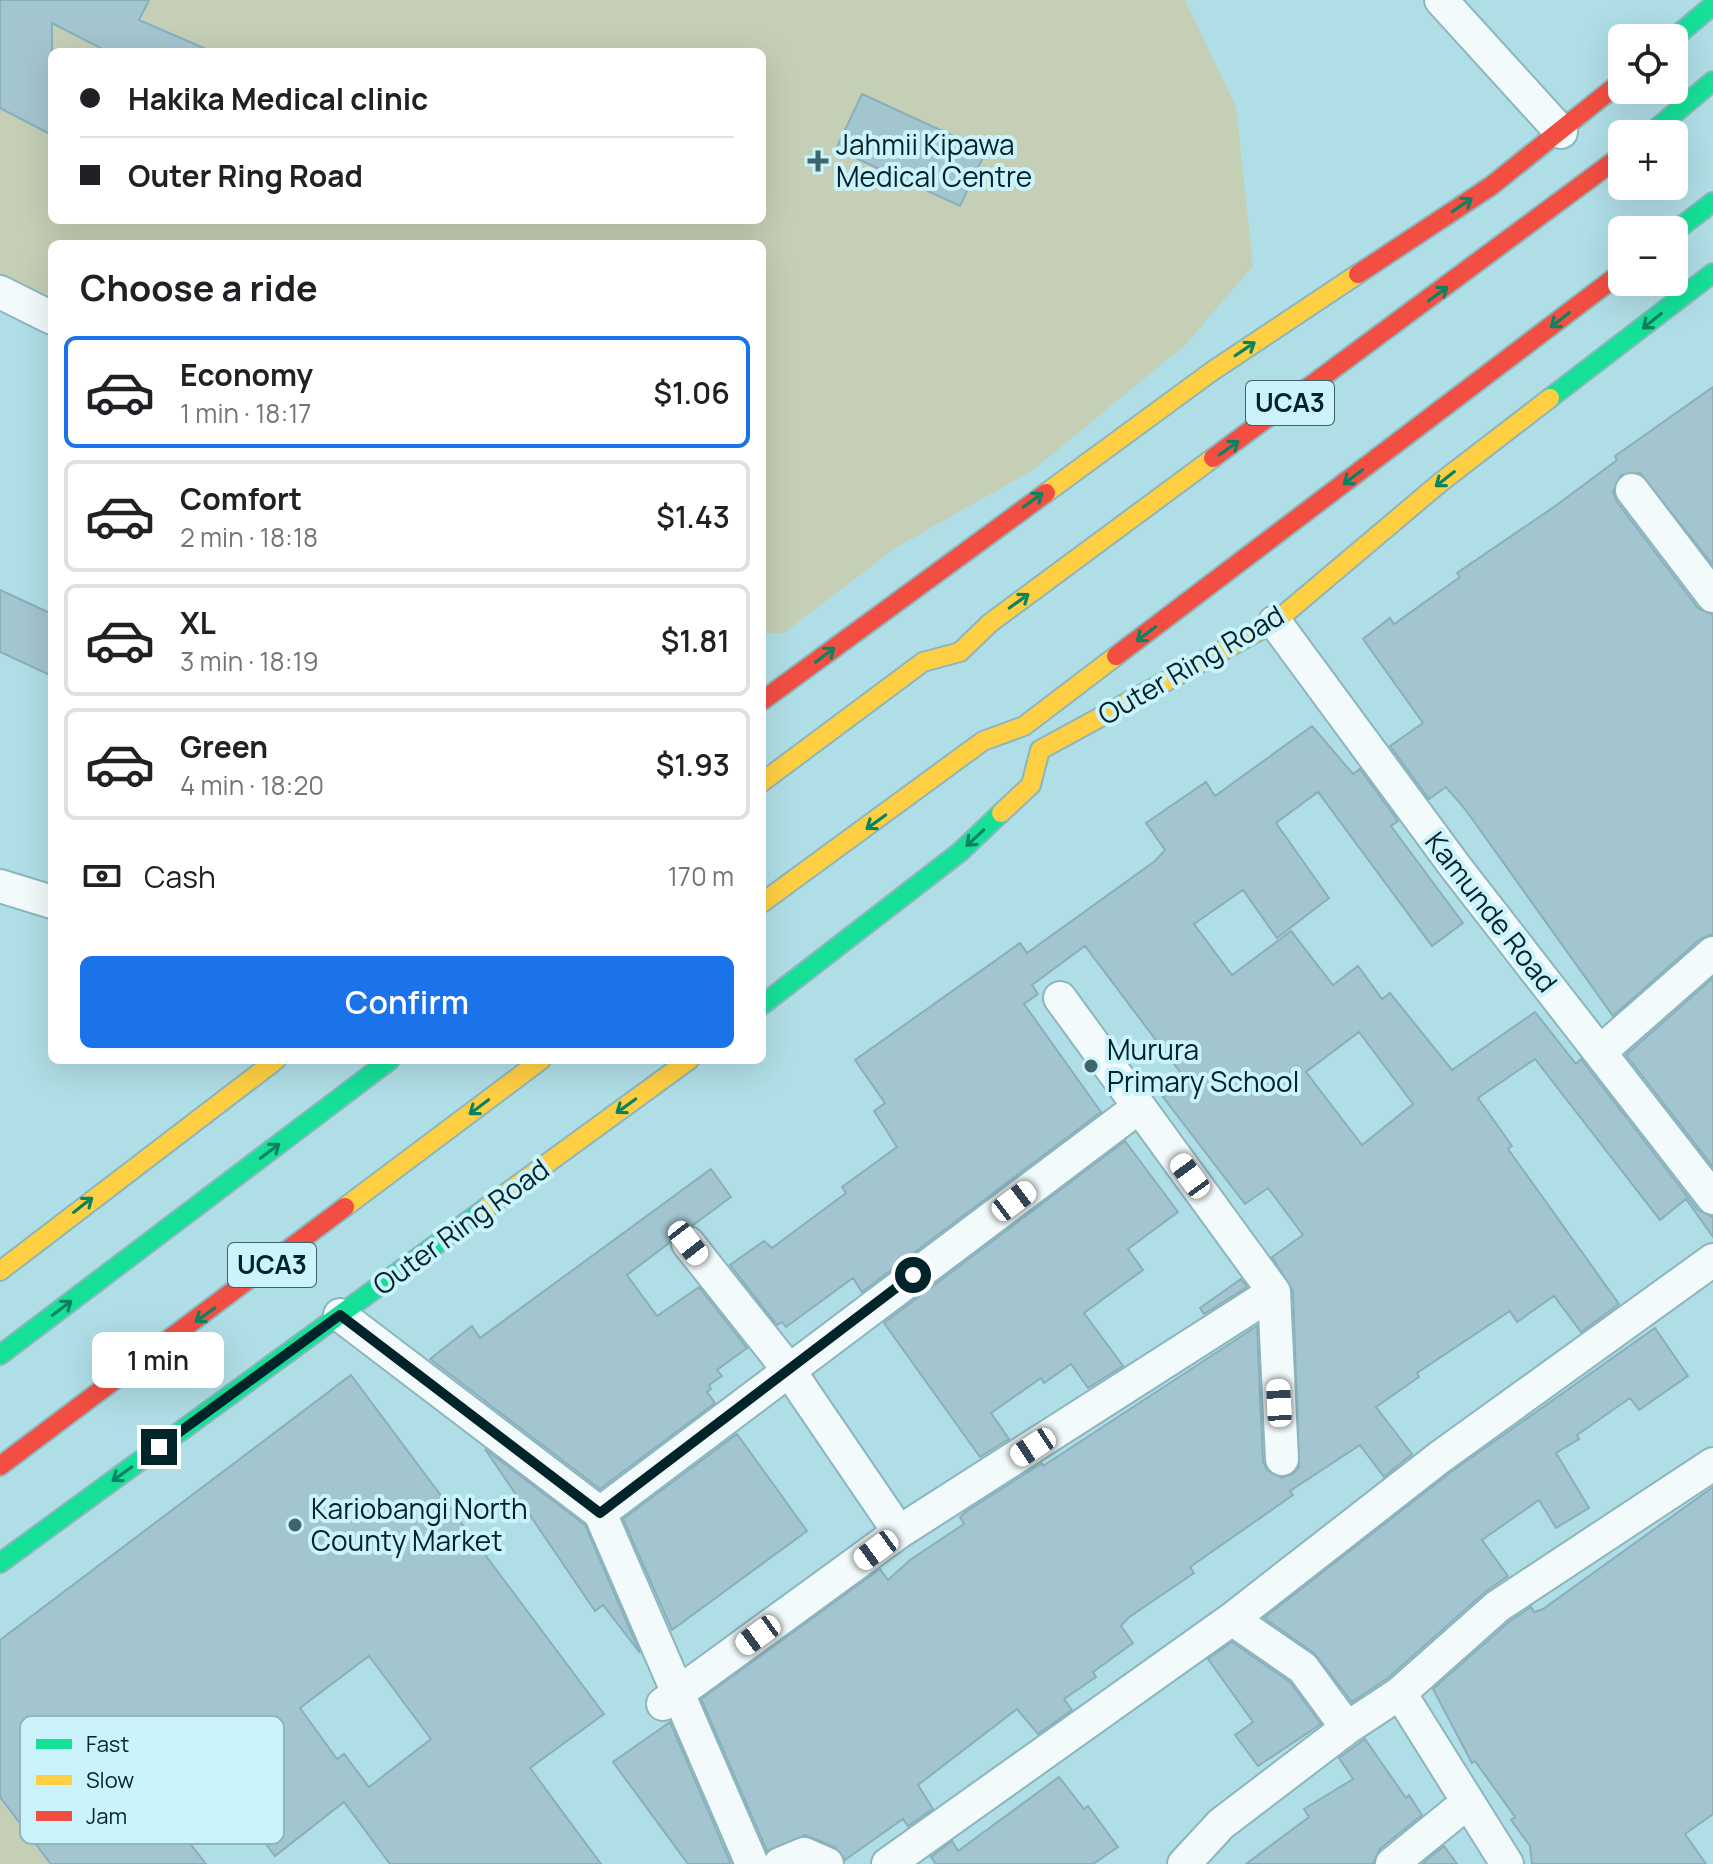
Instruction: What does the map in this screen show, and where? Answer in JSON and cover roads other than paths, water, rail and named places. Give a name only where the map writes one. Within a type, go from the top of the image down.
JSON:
[{"type":"main road","points":[[1688,26],[1713,5]]},
{"type":"main road","points":[[1667,120],[1713,81]]},
{"type":"main road","name":"UCA3","points":[[766,695],[1198,382],[1491,186],[1608,93]]},
{"type":"main road","name":"UCA3","points":[[766,779],[923,662],[960,652],[990,623],[1608,165]]},
{"type":"main road","points":[[1688,221],[1713,202]]},
{"type":"main road","name":"Outer Ring Road","points":[[766,1002],[960,852],[1031,785],[1040,750],[1275,622],[1441,482],[1713,273]]},
{"type":"main road","name":"Outer Ring Road","points":[[766,900],[983,741],[1024,726],[1608,283]]},
{"type":"main road","points":[[0,1271],[271,1064]]},
{"type":"main road","points":[[0,1355],[385,1064]]},
{"type":"main road","name":"UCA3","points":[[0,1466],[536,1064]]},
{"type":"main road","name":"Outer Ring Road","points":[[0,1563],[684,1064]]},
{"type":"street","points":[[1441,0],[1561,132]]},
{"type":"street","points":[[0,292],[48,316]]},
{"type":"street","points":[[1632,490],[1713,596]]},
{"type":"street","name":"Kamunde Road","points":[[1275,622],[1454,865],[1713,1198]]},
{"type":"street","points":[[0,886],[48,901]]},
{"type":"street","points":[[1600,1052],[1713,953]]},
{"type":"street","points":[[1060,998],[1274,1292],[1282,1459]]},
{"type":"street","points":[[600,1513],[1139,1107]]},
{"type":"street","points":[[688,1243],[788,1369],[899,1532]]},
{"type":"street","points":[[888,1864],[1232,1619],[1440,1457],[1713,1260]]},
{"type":"street","points":[[663,1704],[899,1532],[1274,1292]]},
{"type":"street","points":[[340,1315],[600,1513],[752,1864]]},
{"type":"street","points":[[1184,1864],[1221,1824],[1347,1728],[1400,1693],[1498,1606],[1713,1464]]},
{"type":"street","points":[[1232,1619],[1303,1668],[1347,1728]]},
{"type":"street","points":[[1400,1693],[1507,1864]]},
{"type":"street","points":[[1392,1864],[1468,1802]]},
{"type":"place","name":"Jahmii Kipawa Medical Centre","points":[[818,161]]},
{"type":"place","name":"Murura Primary School","points":[[1091,1066]]},
{"type":"place","name":"Kariobangi North County Market","points":[[295,1525]]}]
